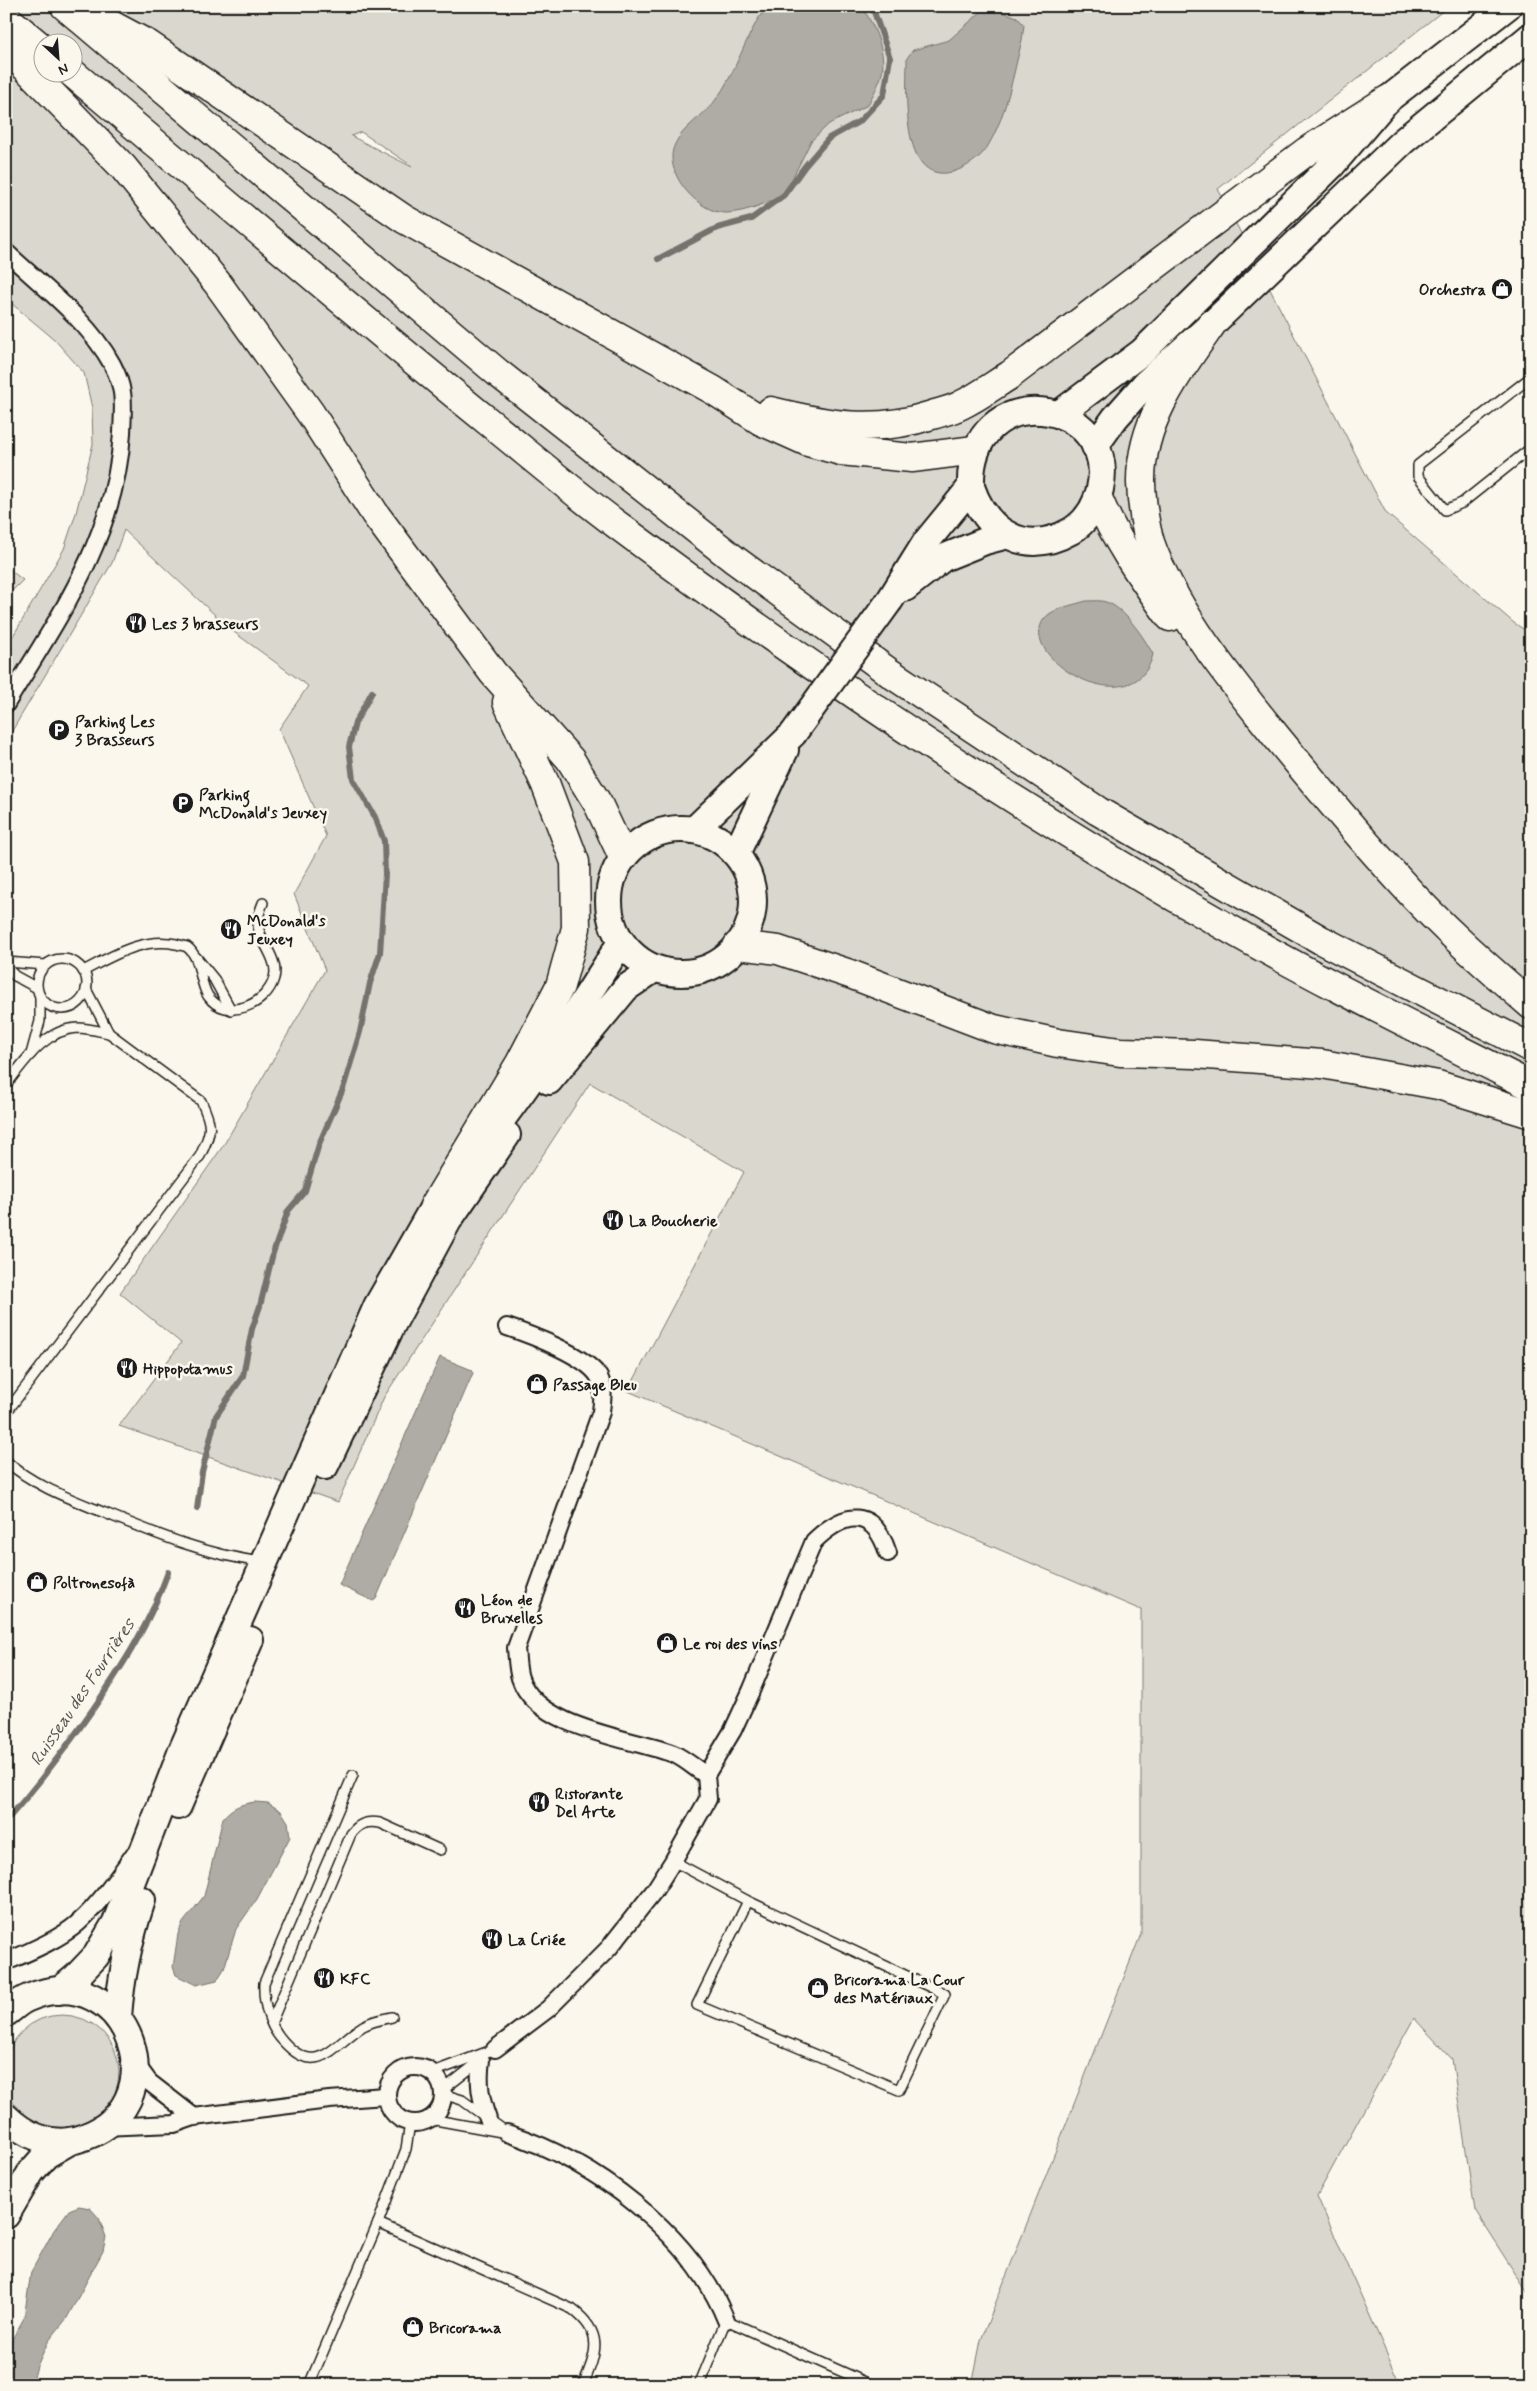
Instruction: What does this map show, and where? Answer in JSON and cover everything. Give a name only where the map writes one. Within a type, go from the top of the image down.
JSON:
[{"type":"highway","points":[[65,6],[498,373],[735,560],[890,673],[1098,811],[1321,940],[1531,1048]]},
{"type":"highway","points":[[77,6],[149,45],[404,219],[713,390],[761,421],[808,442],[841,451],[912,458],[975,450]]},
{"type":"highway","points":[[6,18],[32,40]]},
{"type":"highway","points":[[6,47],[123,167],[218,284],[311,414],[375,514],[493,673],[570,759],[598,804],[623,857]]},
{"type":"highway","points":[[82,81],[429,374],[612,521],[731,609],[927,745],[1223,925],[1345,992],[1531,1086]]},
{"type":"highway","points":[[713,390],[767,410],[814,422],[853,427],[879,427],[916,420],[960,406],[1010,375],[1307,151],[1387,100]]},
{"type":"highway","points":[[1212,324],[1171,382],[1149,433],[1143,457],[1141,483],[1145,521],[1153,552],[1174,596],[1219,666],[1314,783],[1400,882],[1476,956],[1531,1004]]},
{"type":"highway","points":[[1098,498],[1106,519],[1133,566],[1178,628],[1219,666]]},
{"type":"highway","points":[[434,1206],[520,1063],[560,986],[576,928],[574,862],[545,783],[493,673]]},
{"type":"highway","points":[[738,945],[778,950],[850,974],[994,1029],[1058,1043],[1120,1052],[1195,1054],[1322,1064],[1438,1085],[1531,1114]]},
{"type":"main road","points":[[1059,414],[1142,352],[1330,166],[1387,100],[1508,6]]},
{"type":"main road","points":[[1095,446],[1115,418],[1145,384],[1212,324],[1402,142],[1531,36]]},
{"type":"main road","points":[[1033,410],[1059,414],[1074,422],[1086,433],[1095,446],[1101,463],[1102,481],[1098,498],[1090,514],[1077,528],[1061,536],[1043,541],[1025,541],[1008,535],[990,524],[982,512],[971,487],[970,468],[975,450],[986,433],[1001,420],[1020,412],[1033,410]]},
{"type":"main road","points":[[694,830],[793,734],[890,600],[926,542],[971,487]]},
{"type":"main road","points":[[890,600],[943,558],[985,541],[1008,535]]},
{"type":"main road","points":[[736,854],[793,734]]},
{"type":"main road","points":[[667,830],[694,830],[710,834],[736,854],[746,870],[752,889],[753,909],[748,928],[738,945],[719,962],[696,972],[670,973],[654,969],[632,955],[621,942],[611,922],[608,899],[612,877],[623,857],[643,840],[667,830]]},
{"type":"main road","points":[[13,2005],[59,1990],[76,1977],[96,1956],[116,1922],[183,1748],[377,1306],[434,1206],[508,1113],[583,1003],[621,942]]},
{"type":"main road","points":[[118,2017],[120,1986],[128,1940],[159,1849],[334,1447],[392,1325],[448,1221],[511,1129],[626,988],[654,969]]},
{"type":"main road","points":[[6,2214],[32,2172],[46,2155],[70,2141],[88,2136],[116,2117],[130,2095],[135,2076],[134,2050],[118,2017],[98,2000],[80,1992],[59,1990]]},
{"type":"main road","points":[[6,2117],[17,2128],[44,2140],[70,2141]]},
{"type":"street","points":[[6,252],[96,339],[112,365],[124,392],[121,444],[114,488],[96,547],[73,593],[6,704]]},
{"type":"street","points":[[507,1328],[538,1338],[585,1363],[598,1376],[603,1390],[601,1412],[516,1648],[520,1679],[534,1700],[557,1715],[600,1733],[676,1755],[706,1776]]},
{"type":"street","points":[[495,2049],[548,2009],[609,1948],[654,1891],[673,1861],[708,1799],[706,1776],[733,1730],[751,1691],[814,1541],[830,1525],[852,1519],[870,1522],[882,1535],[888,1553]]},
{"type":"street","points":[[6,1962],[31,1952],[76,1925],[104,1896],[134,1854],[183,1748]]},
{"type":"street","points":[[481,2060],[478,2076],[480,2098],[488,2119]]},
{"type":"street","points":[[135,2063],[149,2082],[194,2117]]},
{"type":"street","points":[[405,2068],[424,2068],[433,2072],[439,2080],[443,2092],[442,2104],[435,2115],[423,2123],[410,2123],[398,2118],[389,2109],[386,2096],[388,2084],[395,2074],[405,2068]]},
{"type":"street","points":[[102,2126],[174,2124],[194,2117],[329,2100],[386,2096]]},
{"type":"street","points":[[507,2133],[537,2143],[581,2167],[620,2193],[658,2224],[687,2255],[716,2295],[726,2320]]},
{"type":"lane","points":[[1531,377],[1418,465],[1418,476],[1445,510],[1462,503],[1531,448]]},
{"type":"lane","points":[[194,955],[209,996],[223,1008],[231,1010],[245,1008],[254,1002],[272,985],[275,976],[275,966],[257,922],[263,903]]},
{"type":"lane","points":[[83,972],[126,949],[145,943],[170,943],[186,947],[214,979],[231,1010]]},
{"type":"lane","points":[[6,962],[46,964],[53,961],[68,960],[80,966],[86,989],[109,1033],[201,1100],[209,1117],[210,1135],[200,1156],[6,1413]]},
{"type":"lane","points":[[30,1054],[40,1021],[38,975],[46,964]]},
{"type":"lane","points":[[6,966],[16,976],[39,992],[51,1006],[66,1008],[79,1002],[86,989]]},
{"type":"lane","points":[[6,1085],[30,1054],[50,1038],[77,1028],[109,1033]]},
{"type":"lane","points":[[6,1461],[14,1469],[68,1498],[153,1532],[227,1557],[265,1562]]},
{"type":"lane","points":[[353,1775],[264,1983],[266,2010],[280,2038],[291,2050],[306,2058],[318,2058],[330,2054],[362,2027],[392,2016]]},
{"type":"lane","points":[[272,2021],[351,1834],[357,1826],[369,1822],[380,1823],[440,1850]]},
{"type":"lane","points":[[673,1861],[748,1901],[945,1994],[899,2090],[697,2005],[748,1901]]},
{"type":"lane","points":[[495,2049],[443,2092],[462,2100],[507,2133]]},
{"type":"lane","points":[[433,2072],[495,2049]]},
{"type":"lane","points":[[430,2119],[507,2133]]},
{"type":"lane","points":[[309,2385],[378,2223],[406,2148],[410,2123]]},
{"type":"lane","points":[[378,2223],[572,2309],[586,2320],[594,2338],[595,2355],[583,2385]]},
{"type":"lane","points":[[699,2385],[726,2320],[872,2385]]},
{"type":"shaded area","points":[[6,6],[1449,6],[1218,189],[1386,513],[1514,623],[1531,634],[1531,2298],[1475,2211],[1452,2059],[1414,2018],[1317,2196],[1397,2377],[1386,2385],[972,2385],[981,2340],[1141,1934],[1141,1610],[628,1391],[744,1172],[590,1083],[384,1397],[338,1502],[119,1426],[181,1343],[120,1293],[223,1146],[325,970],[294,894],[326,836],[279,729],[308,686],[231,630],[124,530],[112,563],[6,741],[6,648],[64,549],[76,513],[93,444],[92,408],[84,373],[54,339],[6,299]],"holes":[[[361,132],[412,167],[351,136]]]},
{"type":"shaded area","points":[[767,6],[861,6],[870,21],[881,47],[882,73],[868,105],[829,124],[811,141],[784,195],[742,211],[727,213],[716,211],[694,199],[685,189],[673,166],[672,155],[678,138],[714,102],[722,91],[752,30]]},
{"type":"shaded area","points":[[992,8],[1017,17],[1024,25],[1005,108],[995,134],[985,150],[977,158],[968,165],[952,172],[935,172],[923,164],[914,150],[907,111],[907,58],[913,50],[949,40],[982,11]]},
{"type":"shaded area","points":[[6,567],[23,580],[9,594],[6,592]]},
{"type":"shaded area","points":[[1086,601],[1102,601],[1113,605],[1133,624],[1153,654],[1142,675],[1125,685],[1103,686],[1081,679],[1061,667],[1046,652],[1040,635],[1044,619],[1052,612]]},
{"type":"shaded area","points":[[440,1357],[472,1370],[473,1373],[376,1599],[373,1601],[339,1585]]},
{"type":"shaded area","points":[[255,1802],[268,1803],[281,1811],[288,1822],[290,1837],[257,1899],[236,1929],[224,1969],[217,1980],[196,1985],[176,1975],[173,1967],[178,1934],[182,1924],[204,1896],[223,1818],[237,1807]]},
{"type":"shaded area","points":[[62,2015],[84,2020],[102,2032],[114,2050],[119,2072],[114,2094],[102,2112],[84,2124],[62,2129],[40,2124],[22,2112],[10,2094],[5,2072],[10,2050],[22,2032],[40,2020]]},
{"type":"shaded area","points":[[79,2206],[90,2208],[99,2218],[106,2237],[103,2251],[67,2318],[48,2342],[37,2366],[32,2385],[6,2385],[6,2350],[24,2318],[31,2272],[54,2230],[69,2210]]},
{"type":"waterway","name":"Ruisseau des Fourrières","points":[[658,259],[717,228],[751,219],[784,195],[829,138],[860,121],[884,95],[890,58],[872,6]]},
{"type":"waterway","name":"Ruisseau des Fourrières","points":[[197,1509],[202,1472],[216,1416],[243,1376],[252,1329],[260,1306],[273,1253],[288,1211],[305,1191],[319,1144],[343,1089],[360,1032],[370,983],[380,953],[385,874],[384,841],[375,817],[353,779],[349,747],[355,723],[372,692]]},
{"type":"waterway","name":"Ruisseau des Fourrières","points":[[6,1821],[62,1752],[115,1676],[145,1626],[168,1572]]},
{"type":"place","name":"Orchestra","points":[[1502,289]]},
{"type":"place","name":"Les 3 brasseurs","points":[[136,623]]},
{"type":"place","name":"Parking Les 3 Brasseurs","points":[[59,730]]},
{"type":"place","name":"Parking McDonald's Jeuxey","points":[[183,803]]},
{"type":"place","name":"McDonald's Jeuxey","points":[[231,929]]},
{"type":"place","name":"La Boucherie","points":[[613,1220]]},
{"type":"place","name":"Hippopotamus","points":[[127,1368]]},
{"type":"place","name":"Passage Bleu","points":[[537,1384]]},
{"type":"place","name":"Poltronesofà","points":[[37,1582]]},
{"type":"place","name":"Léon de Bruxelles","points":[[465,1608]]},
{"type":"place","name":"Le roi des vins","points":[[667,1643]]},
{"type":"place","name":"Ristorante Del Arte","points":[[539,1802]]},
{"type":"place","name":"La Criée","points":[[492,1939]]},
{"type":"place","name":"KFC","points":[[324,1978]]},
{"type":"place","name":"Bricorama La Cour des Matériaux","points":[[818,1988]]},
{"type":"place","name":"Bricorama","points":[[413,2327]]}]
